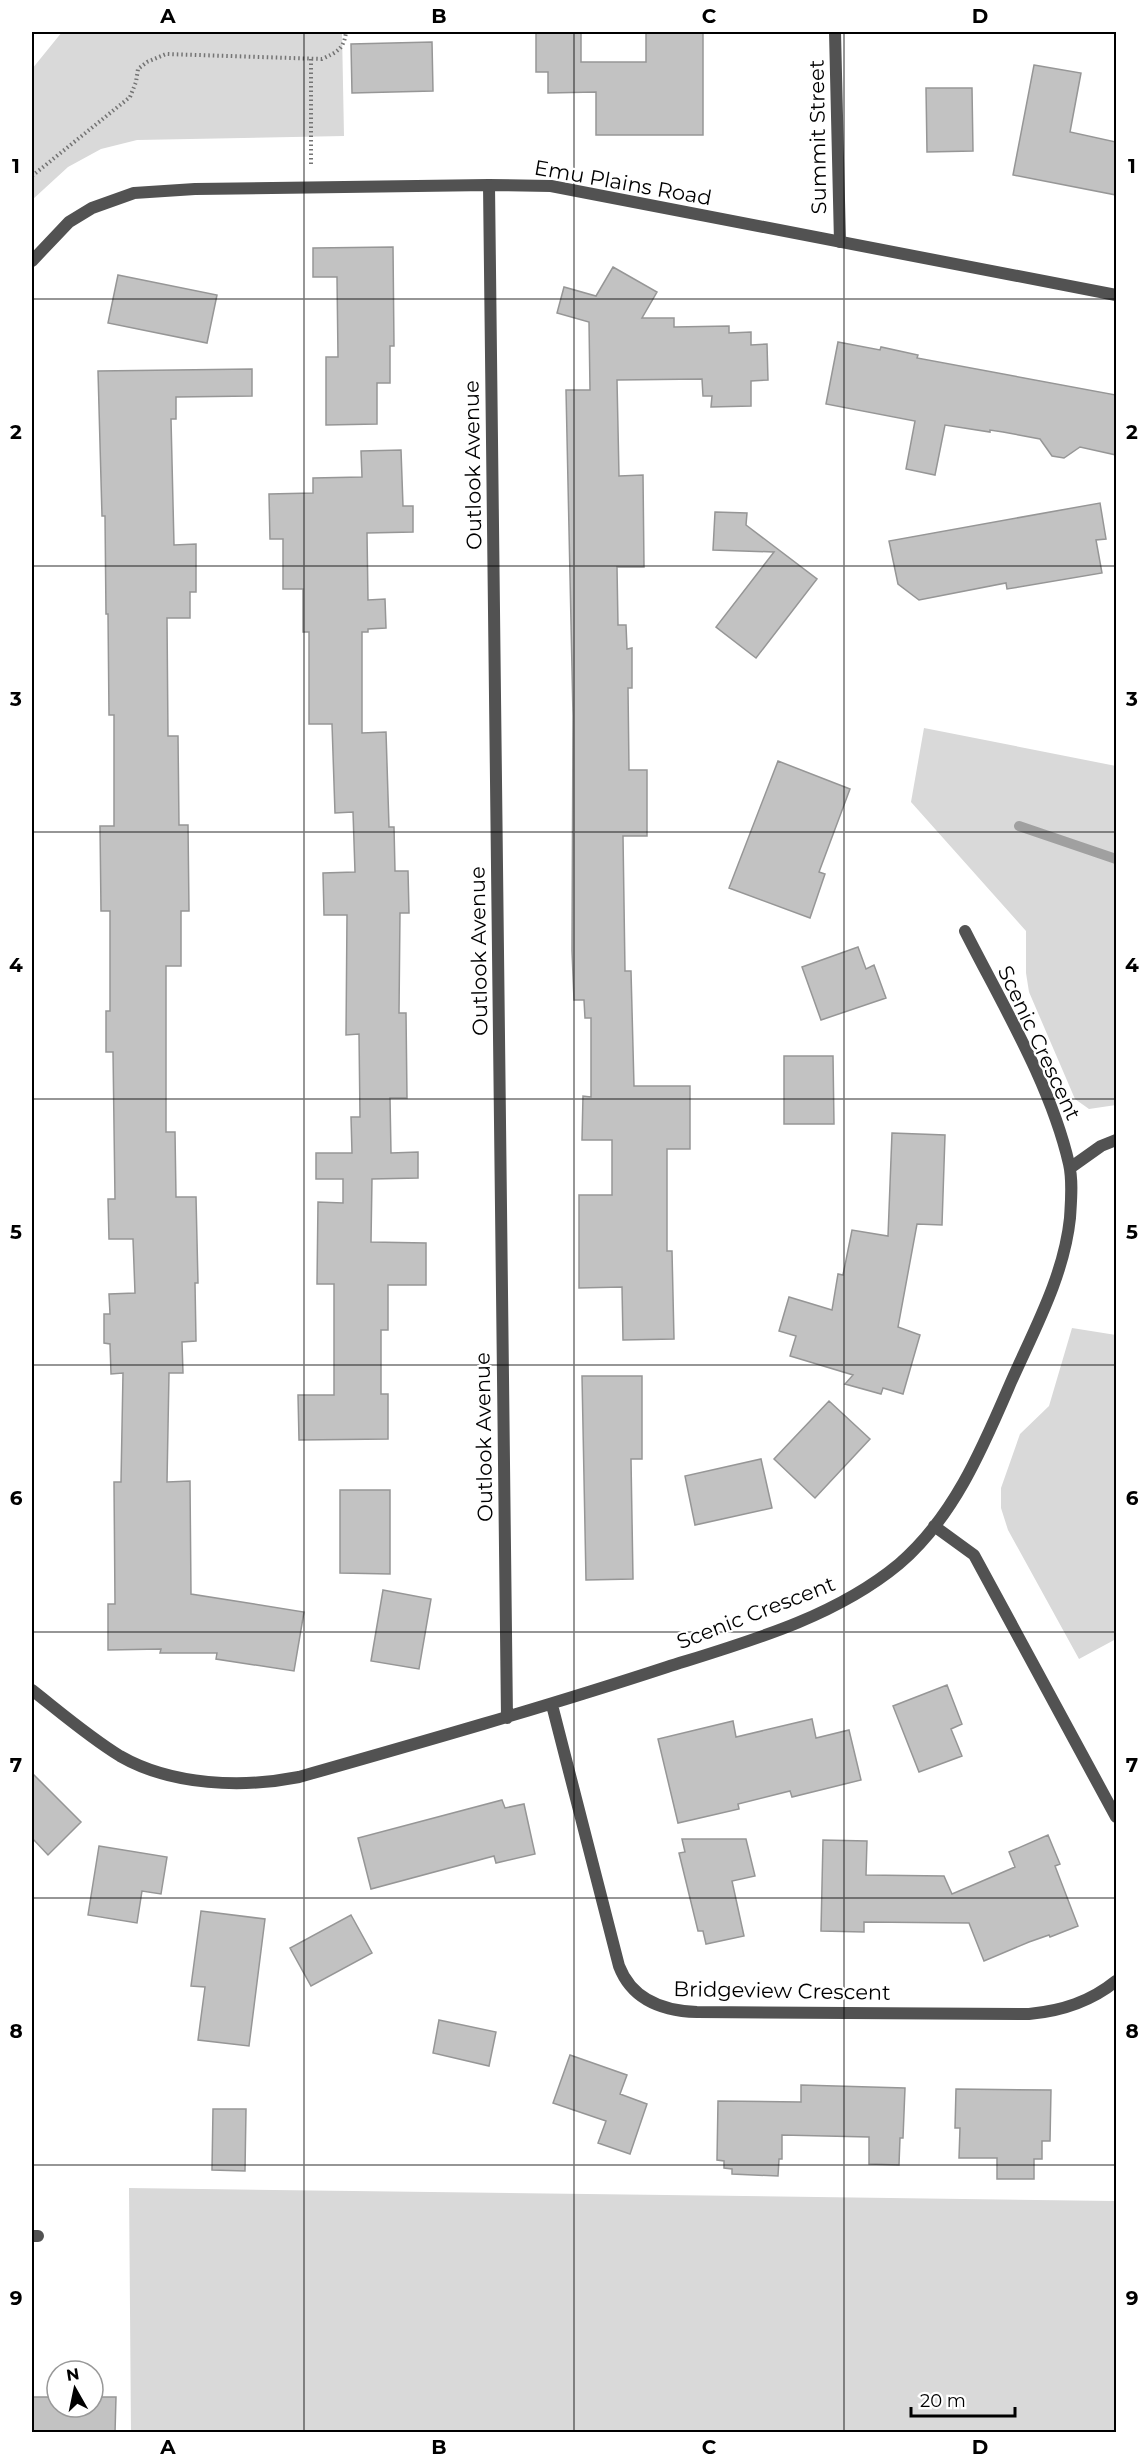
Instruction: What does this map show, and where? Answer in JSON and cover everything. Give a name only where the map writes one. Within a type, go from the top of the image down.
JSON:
[{"type":"street","name":"Summit Street","points":[[836,32],[840,243]]},
{"type":"street","name":"Emu Plains Road","points":[[32,261],[69,222],[92,208],[134,193],[195,189],[489,184],[550,186],[1116,295]]},
{"type":"street","name":"Outlook Avenue","points":[[489,184],[507,1718]]},
{"type":"street","name":"Scenic Crescent","points":[[32,1690],[120,1756],[148,1769],[192,1779],[237,1783],[271,1782],[299,1777],[552,1705],[746,1642],[835,1606],[874,1583],[902,1562],[934,1526],[956,1496],[976,1461],[1050,1295],[1070,1221],[1070,1168],[1058,1129],[1031,1060],[965,931]]},
{"type":"street","points":[[1070,1168],[1101,1146],[1116,1140]]},
{"type":"street","points":[[934,1526],[975,1555],[1116,1817]]},
{"type":"street","name":"Bridgeview Crescent","points":[[552,1705],[619,1966],[628,1985],[655,2004],[671,2010],[697,2013],[1029,2014],[1051,2012],[1085,2001],[1101,1993],[1116,1981]]},
{"type":"path","points":[[32,176],[130,97],[138,69],[159,56],[172,54],[322,59],[335,53],[345,43],[346,32]]},
{"type":"path","points":[[311,59],[311,188]]},
{"type":"shaded area","points":[[62,32],[342,32],[344,136],[137,140],[101,149],[68,167],[32,200],[32,69]]},
{"type":"shaded area","points":[[924,728],[1116,766],[1116,1105],[1089,1109],[1075,1099],[1029,992],[1026,973],[1026,931],[911,802]]},
{"type":"shaded area","points":[[1072,1328],[1116,1335],[1116,1639],[1079,1659],[1008,1530],[1001,1508],[1001,1488],[1020,1434],[1049,1406]]},
{"type":"shaded area","points":[[129,2188],[1116,2201],[1116,2432],[131,2432]]},
{"type":"building","points":[[536,32],[581,32],[581,62],[646,62],[646,32],[703,32],[703,135],[596,135],[596,92],[548,93],[548,72],[536,72]]},
{"type":"building","points":[[432,42],[433,91],[352,93],[351,44]]},
{"type":"building","points":[[1034,65],[1081,73],[1070,132],[1116,142],[1116,195],[1013,175]]},
{"type":"building","points":[[926,88],[972,88],[973,151],[927,152]]},
{"type":"building","points":[[393,247],[394,346],[390,346],[390,383],[377,383],[377,424],[326,425],[326,357],[338,357],[337,277],[313,277],[313,248]]},
{"type":"building","points":[[613,267],[657,292],[642,318],[674,318],[674,327],[729,326],[729,333],[751,332],[751,345],[767,344],[768,380],[751,381],[751,406],[711,407],[712,396],[703,396],[702,379],[617,380],[619,476],[643,475],[644,567],[617,567],[618,625],[626,625],[627,649],[632,648],[632,688],[628,688],[629,770],[647,770],[647,836],[623,836],[625,971],[631,971],[634,1086],[690,1086],[690,1149],[667,1149],[667,1251],[672,1251],[674,1339],[623,1340],[622,1287],[579,1288],[579,1195],[612,1195],[612,1140],[582,1140],[583,1096],[591,1097],[591,1018],[585,1018],[584,1000],[574,1000],[572,951],[573,716],[566,390],[590,390],[589,322],[557,313],[564,287],[596,296]]},
{"type":"building","points":[[118,275],[217,295],[207,343],[108,323]]},
{"type":"building","points":[[838,342],[880,350],[881,347],[918,355],[917,358],[1116,395],[1116,455],[1080,447],[1064,458],[1052,456],[1040,439],[945,425],[935,475],[906,469],[915,421],[826,404]]},
{"type":"building","points":[[252,369],[252,396],[176,397],[176,419],[171,419],[174,545],[196,544],[196,592],[190,592],[190,618],[167,618],[168,736],[178,736],[179,825],[188,825],[189,911],[181,911],[181,966],[166,966],[166,1132],[175,1132],[176,1197],[196,1197],[198,1283],[195,1283],[196,1341],[182,1342],[183,1373],[169,1373],[167,1482],[190,1481],[191,1594],[304,1612],[294,1671],[216,1659],[217,1653],[160,1653],[161,1649],[108,1650],[108,1604],[115,1604],[114,1482],[121,1482],[123,1373],[111,1374],[110,1344],[104,1343],[104,1314],[110,1314],[109,1294],[135,1293],[133,1239],[109,1239],[108,1199],[115,1199],[113,1052],[106,1052],[106,1011],[110,1011],[110,911],[101,911],[100,826],[114,826],[114,715],[109,715],[105,516],[102,516],[98,371]]},
{"type":"building","points":[[401,450],[403,506],[413,506],[413,532],[367,533],[368,600],[385,599],[386,628],[368,629],[368,632],[362,632],[362,733],[386,732],[389,827],[394,827],[395,871],[408,871],[409,913],[400,913],[399,1013],[406,1013],[407,1098],[390,1098],[391,1153],[418,1152],[418,1178],[372,1179],[371,1242],[426,1243],[426,1285],[388,1285],[388,1330],[381,1330],[381,1394],[388,1394],[388,1439],[299,1440],[298,1395],[334,1395],[334,1284],[317,1284],[318,1202],[343,1203],[343,1179],[316,1179],[316,1153],[352,1153],[351,1117],[360,1117],[359,1034],[346,1035],[347,915],[324,915],[323,873],[355,872],[353,812],[335,813],[332,724],[309,724],[309,632],[303,632],[303,589],[283,589],[283,539],[270,539],[269,494],[313,493],[313,478],[362,477],[361,451]]},
{"type":"building","points":[[1100,503],[1106,539],[1096,540],[1102,573],[1007,589],[1006,583],[919,600],[898,584],[889,541]]},
{"type":"building","points":[[715,512],[747,513],[746,525],[817,579],[756,658],[716,627],[774,552],[713,550]]},
{"type":"building","points":[[778,761],[850,789],[819,872],[825,874],[810,918],[729,888]]},
{"type":"building","points":[[858,947],[866,969],[874,965],[886,998],[821,1020],[802,967]]},
{"type":"building","points":[[784,1056],[833,1056],[834,1124],[784,1124]]},
{"type":"building","points":[[892,1133],[945,1135],[942,1225],[917,1224],[898,1327],[920,1335],[903,1394],[883,1388],[881,1394],[845,1384],[853,1375],[790,1356],[796,1336],[779,1331],[789,1297],[832,1310],[838,1274],[843,1275],[852,1230],[888,1236]]},
{"type":"building","points":[[582,1376],[642,1376],[642,1459],[631,1459],[633,1579],[586,1580]]},
{"type":"building","points":[[829,1401],[870,1439],[815,1498],[774,1459]]},
{"type":"building","points":[[761,1459],[772,1508],[695,1525],[685,1476]]},
{"type":"building","points":[[340,1490],[390,1490],[390,1574],[340,1573]]},
{"type":"building","points":[[383,1590],[431,1599],[419,1669],[371,1661]]},
{"type":"building","points":[[947,1685],[962,1724],[951,1729],[962,1756],[919,1772],[893,1706]]},
{"type":"building","points":[[812,1719],[816,1738],[849,1730],[861,1780],[792,1797],[790,1791],[738,1804],[739,1809],[678,1823],[658,1739],[733,1721],[736,1737]]},
{"type":"building","points":[[32,1773],[81,1822],[48,1855],[32,1838]]},
{"type":"building","points":[[502,1800],[505,1808],[524,1804],[535,1854],[496,1863],[494,1856],[371,1889],[358,1838]]},
{"type":"building","points":[[1048,1835],[1060,1864],[1055,1866],[1078,1926],[1029,1942],[984,1961],[969,1923],[864,1922],[864,1932],[821,1931],[823,1840],[867,1841],[866,1875],[944,1876],[952,1894],[1015,1867],[1009,1852]]},
{"type":"building","points":[[682,1839],[746,1839],[755,1876],[732,1881],[744,1936],[706,1944],[703,1931],[698,1931],[679,1853],[685,1852]]},
{"type":"building","points":[[99,1846],[167,1857],[161,1894],[142,1891],[137,1923],[88,1915]]},
{"type":"building","points":[[201,1911],[265,1919],[249,2046],[198,2040],[205,1987],[191,1986]]},
{"type":"building","points":[[351,1915],[372,1953],[311,1986],[290,1948]]},
{"type":"building","points":[[439,2020],[496,2032],[489,2066],[433,2053]]},
{"type":"building","points":[[570,2055],[627,2075],[620,2094],[647,2104],[630,2154],[598,2143],[606,2121],[553,2103]]},
{"type":"building","points":[[801,2085],[905,2088],[903,2138],[900,2138],[899,2165],[869,2164],[869,2137],[782,2135],[782,2159],[779,2159],[778,2176],[732,2174],[732,2169],[724,2168],[724,2161],[717,2160],[718,2101],[801,2102]]},
{"type":"building","points":[[956,2089],[1051,2090],[1050,2141],[1042,2141],[1042,2159],[1034,2159],[1034,2179],[997,2179],[997,2158],[959,2158],[960,2128],[955,2128]]},
{"type":"building","points":[[213,2109],[246,2109],[245,2171],[212,2170]]},
{"type":"building","points":[[32,2397],[45,2397],[45,2419],[105,2419],[105,2397],[116,2397],[115,2433],[32,2433]]},
{"type":"waterway","points":[[1019,826],[1116,859]]}]
